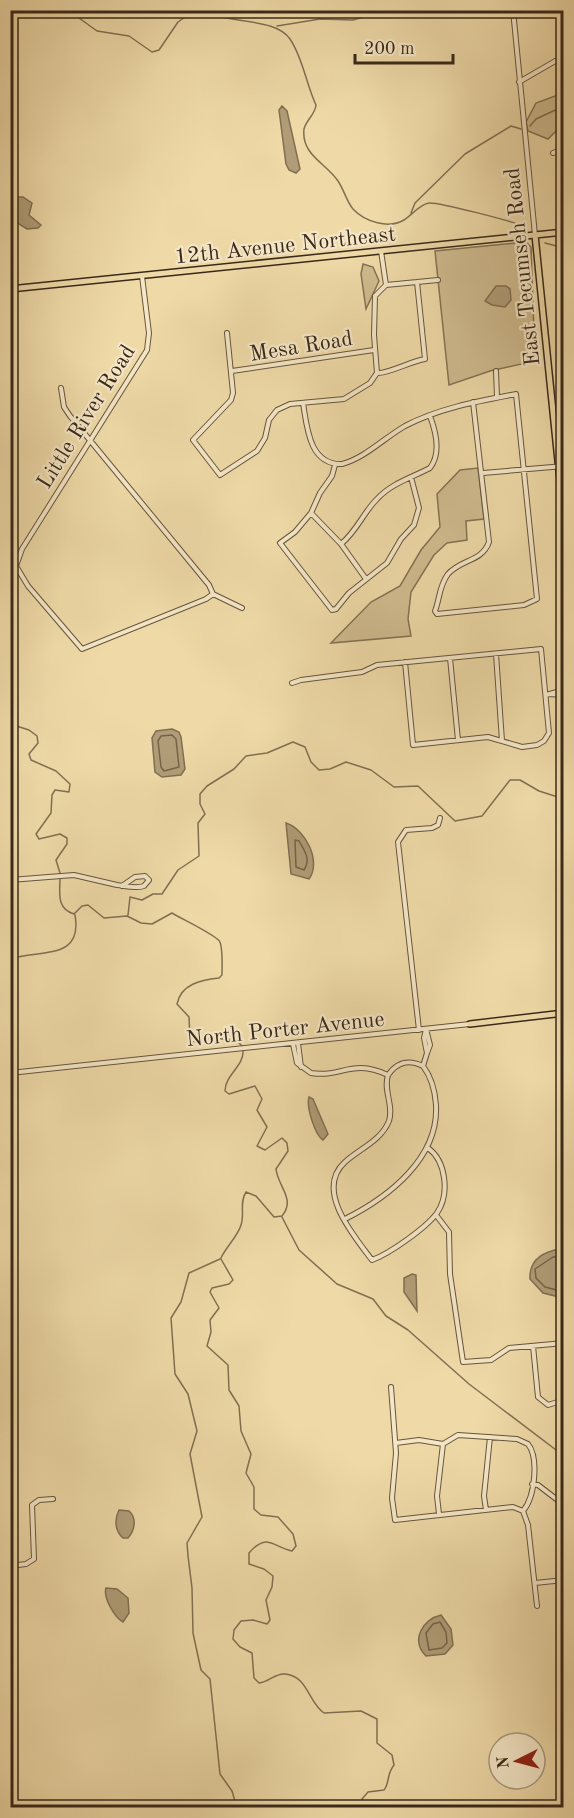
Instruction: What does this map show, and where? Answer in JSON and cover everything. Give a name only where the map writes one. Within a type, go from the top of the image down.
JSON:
[{"type":"main road","name":"12th Avenue Northeast","points":[[10,289],[564,232]]},
{"type":"main road","name":"East Tecumseh Road","points":[[535,235],[561,466],[564,520]]},
{"type":"main road","name":"North Porter Avenue","points":[[470,1024],[564,1013]]},
{"type":"street","name":"East Tecumseh Road","points":[[513,10],[535,235]]},
{"type":"street","points":[[519,82],[564,56]]},
{"type":"street","points":[[519,75],[532,75]]},
{"type":"street","points":[[553,153],[564,149]]},
{"type":"street","points":[[381,251],[386,285]]},
{"type":"street","name":"Little River Road","points":[[142,276],[149,333],[147,349],[16,561],[20,575],[82,650],[207,599],[213,594]]},
{"type":"street","points":[[227,333],[232,371],[231,400],[193,440],[222,475],[257,451],[265,438],[269,420],[277,410],[303,403],[344,399],[370,383],[377,373],[375,296],[386,285],[438,280]]},
{"type":"street","points":[[377,373],[387,372],[399,365],[425,359],[417,282]]},
{"type":"street","name":"Mesa Road","points":[[232,371],[375,350]]},
{"type":"street","points":[[496,370],[497,397]]},
{"type":"street","points":[[61,388],[67,411],[209,585],[213,594],[242,608]]},
{"type":"street","points":[[303,403],[313,448],[318,455],[336,465],[350,462],[398,430],[430,416],[473,402],[516,394],[538,586],[537,600],[524,605],[436,614],[440,587],[449,573],[463,563],[479,557],[488,544],[483,473],[473,402]]},
{"type":"street","points":[[341,544],[353,533],[378,497],[394,485],[430,468],[436,458],[430,416]]},
{"type":"street","points":[[336,465],[311,513],[295,532],[280,542],[280,545],[334,610],[366,579],[387,563],[399,542],[417,520],[419,508],[411,477]]},
{"type":"street","points":[[483,473],[561,466]]},
{"type":"street","points":[[311,513],[341,544],[366,579]]},
{"type":"street","points":[[292,683],[362,672],[377,665],[541,649],[548,694],[549,733],[544,741],[537,745],[522,747],[488,738],[413,745],[405,663]]},
{"type":"street","points":[[496,654],[502,741]]},
{"type":"street","points":[[450,658],[458,740]]},
{"type":"street","points":[[548,694],[564,690]]},
{"type":"street","points":[[548,694],[564,695]]},
{"type":"street","points":[[419,1030],[398,842],[406,830],[432,828],[438,825],[440,818]]},
{"type":"street","points":[[10,880],[74,875],[122,885],[140,887],[148,884],[148,880],[145,876],[138,876],[122,885]]},
{"type":"street","name":"North Porter Avenue","points":[[10,1073],[470,1024]]},
{"type":"street","points":[[423,1066],[427,1053],[424,1038],[426,1029]]},
{"type":"street","points":[[295,1043],[301,1067],[316,1074],[362,1067],[388,1075]]},
{"type":"street","points":[[345,1219],[399,1182],[428,1148],[436,1122],[436,1097],[431,1077],[423,1066],[415,1062],[403,1063],[388,1075],[385,1089],[390,1106],[389,1120],[376,1138],[345,1162],[334,1178],[334,1198],[345,1219],[372,1260],[436,1215],[443,1198],[444,1178],[440,1159],[428,1148]]},
{"type":"street","points":[[436,1215],[449,1232],[450,1274],[463,1362],[491,1360],[509,1348],[564,1343]]},
{"type":"street","points":[[533,1346],[537,1392],[540,1400],[552,1405],[564,1400]]},
{"type":"street","points":[[391,1387],[396,1443],[392,1498],[394,1520],[513,1507],[524,1511]]},
{"type":"street","points":[[396,1443],[419,1440],[442,1444],[458,1435],[517,1439],[528,1444],[534,1458],[530,1500],[524,1511],[528,1525],[537,1606]]},
{"type":"street","points":[[486,1510],[484,1496],[490,1437]]},
{"type":"street","points":[[439,1514],[437,1496],[442,1444]]},
{"type":"street","points":[[532,1484],[538,1485],[564,1505]]},
{"type":"street","points":[[10,1566],[26,1564],[34,1559],[32,1505],[39,1500],[53,1499]]},
{"type":"street","points":[[535,1583],[564,1580]]},
{"type":"street","points":[[558,1808],[564,1807]]},
{"type":"shaded area","points":[[563,93],[563,124],[548,139],[528,131],[526,122],[536,103]]},
{"type":"shaded area","points":[[526,242],[531,247],[535,361],[490,371],[449,385],[435,251]]},
{"type":"shaded area","points":[[363,264],[373,267],[379,281],[366,309],[361,274]]},
{"type":"shaded area","points":[[478,468],[484,519],[466,521],[467,540],[447,543],[434,555],[411,592],[408,619],[411,636],[331,643],[371,602],[400,586],[421,550],[440,527],[437,494],[460,470]]},
{"type":"water","points":[[282,106],[287,111],[300,169],[296,173],[289,170],[286,164],[279,110]]},
{"type":"water","points":[[18,197],[23,197],[32,203],[29,215],[41,225],[38,228],[27,229],[11,219],[11,206]]},
{"type":"water","points":[[496,286],[506,286],[510,289],[511,300],[505,307],[492,305],[485,301]]},
{"type":"water","points":[[172,729],[179,732],[181,737],[185,769],[181,775],[162,777],[155,772],[152,738],[156,731]]},
{"type":"water","points":[[286,823],[293,826],[310,846],[314,864],[309,879],[291,874]]},
{"type":"water","points":[[309,1097],[313,1099],[328,1134],[323,1140],[317,1133],[312,1120]]},
{"type":"water","points":[[560,1249],[563,1251],[563,1298],[543,1293],[530,1279],[530,1272],[538,1258]]},
{"type":"water","points":[[412,1274],[416,1275],[417,1311],[404,1292],[404,1278]]},
{"type":"water","points":[[119,1510],[129,1511],[133,1517],[134,1528],[128,1538],[123,1538],[117,1529],[116,1521]]},
{"type":"water","points":[[106,1588],[117,1589],[128,1598],[129,1613],[123,1622],[110,1606]]},
{"type":"water","points":[[441,1615],[451,1629],[453,1645],[445,1654],[426,1656],[419,1643],[421,1631],[429,1621]]},
{"type":"waterway","points":[[68,10],[97,31],[129,36],[152,52],[159,50],[178,22],[195,10]]},
{"type":"waterway","points":[[203,10],[225,18],[274,27],[290,39],[298,54],[316,105],[304,129],[306,146],[338,181],[351,206],[358,214],[377,223],[398,223],[429,203],[477,213],[522,226]]},
{"type":"waterway","points":[[277,26],[320,19],[353,20],[387,10]]},
{"type":"waterway","points":[[530,126],[536,119],[564,106]]},
{"type":"waterway","points":[[411,213],[415,203],[465,154],[511,126],[521,129]]},
{"type":"waterway","points":[[545,243],[564,248]]},
{"type":"waterway","points":[[10,724],[29,730],[37,736],[38,743],[29,754],[31,760],[56,771],[70,784],[69,792],[55,790],[52,795],[51,813],[36,834],[39,839],[60,834],[67,838],[67,844],[56,860],[60,873]]},
{"type":"waterway","points":[[128,915],[130,897],[142,900],[153,894],[162,894],[178,870],[199,856],[198,823],[205,814],[200,804],[200,794],[207,786],[234,769],[246,756],[267,753],[293,742],[305,747],[311,762],[319,770],[330,769],[346,762],[371,770],[394,787],[418,786],[455,821],[482,816],[510,780],[520,780],[539,791],[564,799]]},
{"type":"waterway","points":[[60,878],[60,899],[64,908],[74,914]]},
{"type":"waterway","points":[[74,914],[82,906],[88,905],[104,918],[127,916],[141,923],[152,924],[172,913],[218,939],[222,949],[222,975],[219,978],[193,984],[183,992],[177,1004],[189,1017],[190,1038],[194,1042],[210,1038],[236,1040],[242,1046]]},
{"type":"waterway","points":[[10,959],[57,951],[66,946],[72,940],[76,930],[75,915]]},
{"type":"waterway","points":[[221,1258],[239,1229],[246,1192],[256,1196],[274,1217],[282,1216],[287,1204],[276,1169],[288,1151],[287,1143],[282,1138],[265,1150],[257,1146],[267,1127],[257,1110],[262,1099],[255,1086],[229,1094],[225,1091],[228,1080],[241,1061],[243,1051]]},
{"type":"waterway","points":[[282,1217],[299,1250],[337,1284],[373,1299],[386,1316],[408,1330],[469,1384],[564,1456]]},
{"type":"waterway","points":[[220,1259],[189,1273],[181,1302],[171,1318],[175,1374],[188,1394],[197,1431],[190,1454],[202,1517],[187,1543],[192,1588],[193,1633],[201,1670],[210,1679],[220,1774],[232,1791],[237,1808]]},
{"type":"waterway","points":[[221,1259],[233,1280],[229,1284],[212,1288],[210,1292],[219,1308],[210,1320],[211,1332],[207,1346],[228,1365],[229,1390],[239,1406],[241,1431],[251,1454],[246,1473],[254,1487],[254,1509],[261,1515],[278,1517],[293,1534],[296,1546],[292,1551],[266,1542],[261,1543],[249,1553],[249,1564],[264,1569],[273,1576],[272,1587],[266,1600],[270,1620],[267,1624],[253,1620],[241,1621],[234,1630],[233,1639],[240,1647],[252,1653],[254,1678],[259,1683],[281,1674],[293,1676],[299,1679],[314,1703],[324,1713],[361,1711],[377,1719],[377,1743],[392,1755],[394,1765],[384,1790],[368,1792],[362,1799],[361,1808]]}]
